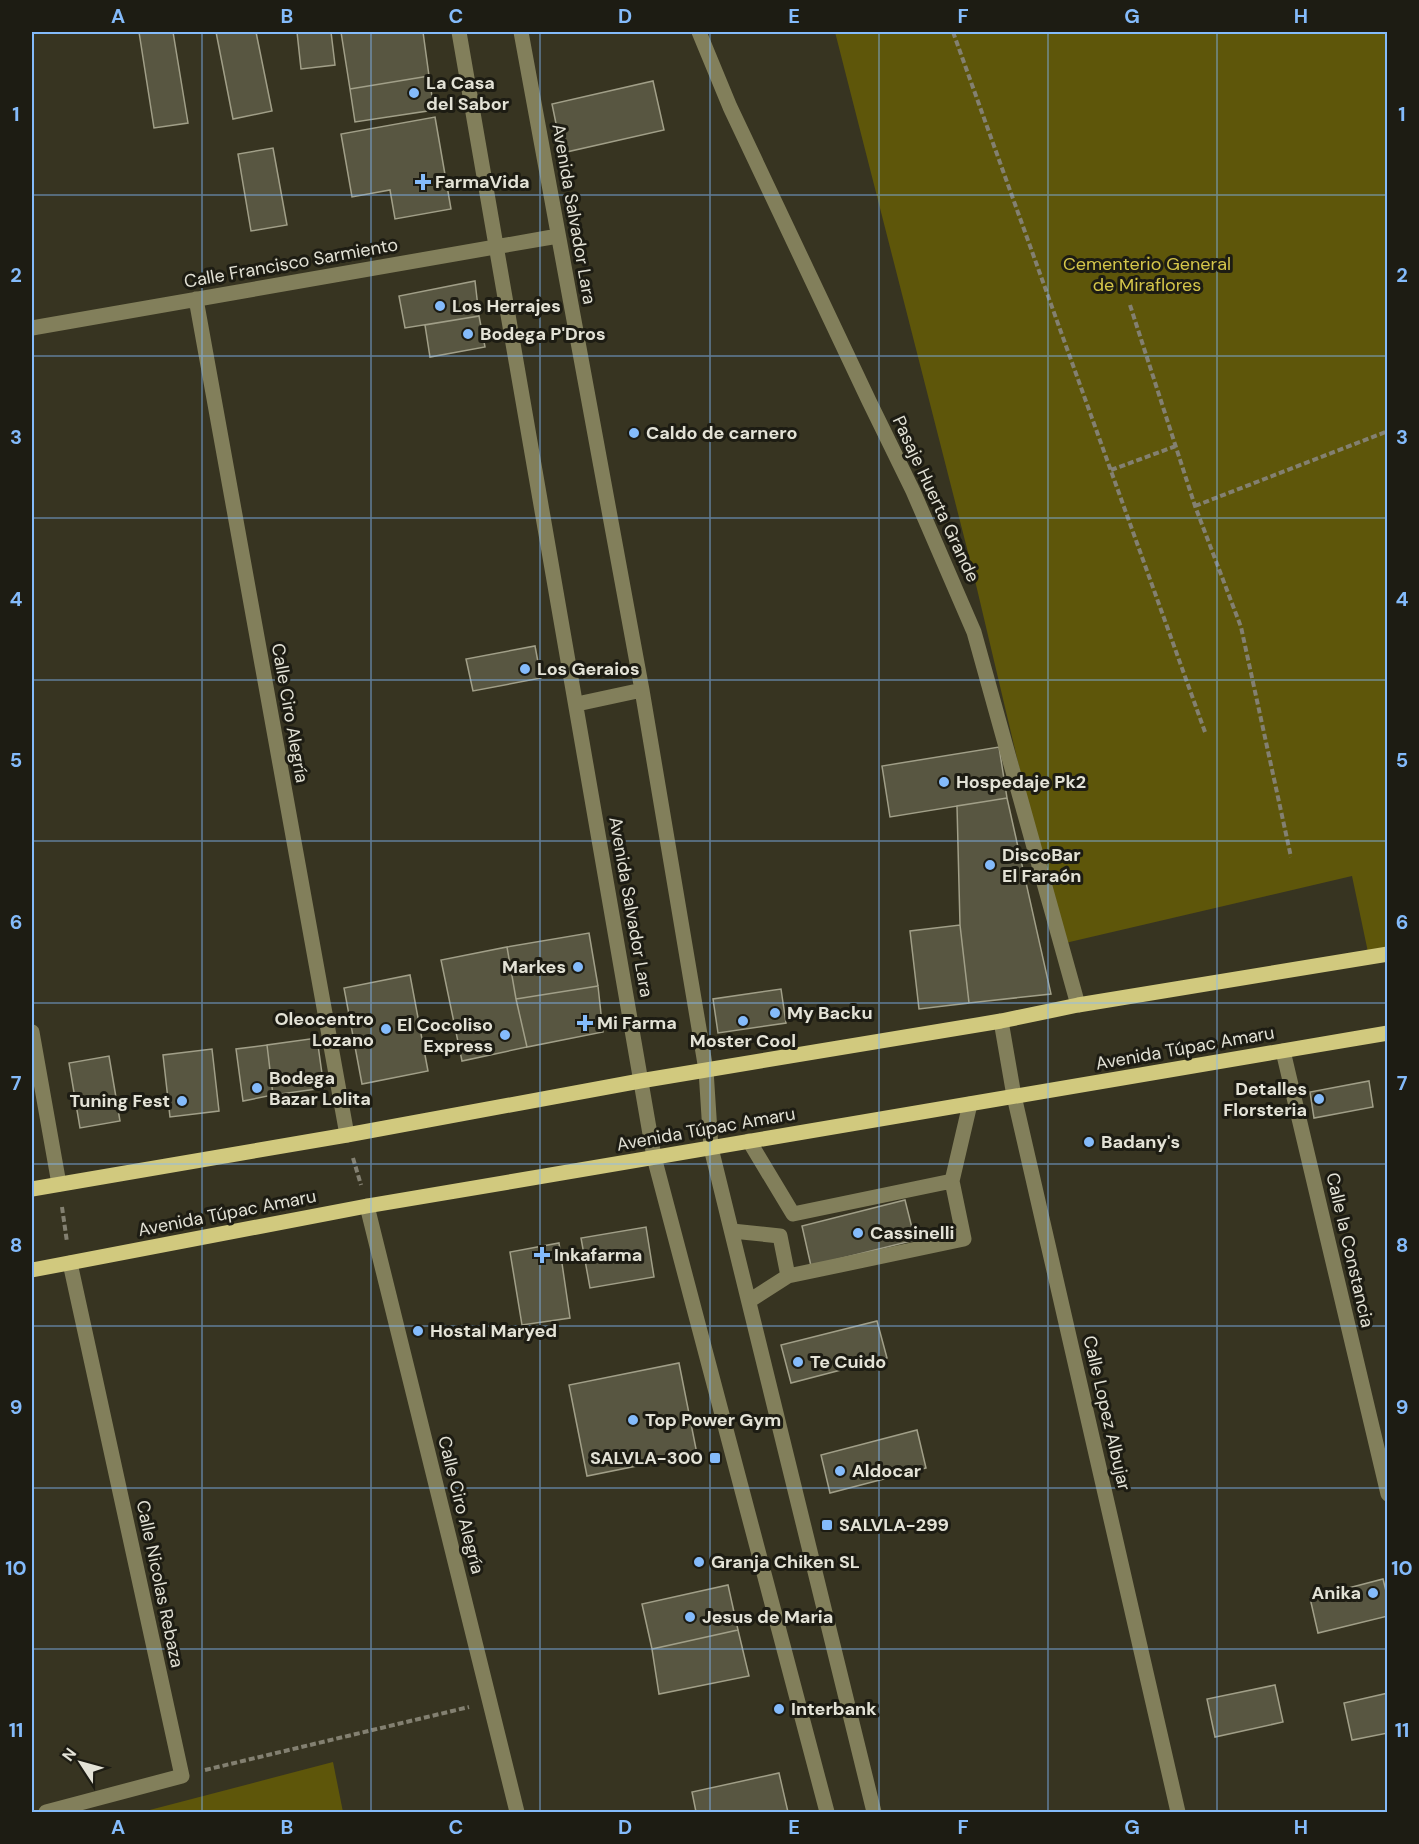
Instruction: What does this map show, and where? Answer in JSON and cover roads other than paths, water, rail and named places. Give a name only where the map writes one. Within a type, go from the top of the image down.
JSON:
[{"type":"main road","points":[[32,1189],[347,1135],[640,1081],[1001,1021],[1078,1005],[1388,954]]},
{"type":"main road","name":"Avenida Túpac Amaru","points":[[32,1270],[367,1206],[1388,1033]]},
{"type":"street","name":"Avenida Salvador Lara","points":[[459,32],[654,1157],[826,1812]]},
{"type":"street","name":"Avenida Salvador Lara","points":[[521,32],[642,690],[706,1070],[711,1148],[874,1812]]},
{"type":"street","name":"Pasaje Huerta Grande","points":[[699,32],[729,107],[913,491],[974,632],[1078,1005]]},
{"type":"street","name":"Calle Francisco Sarmiento","points":[[32,328],[558,236]]},
{"type":"street","name":"Calle Ciro Alegría","points":[[196,299],[347,1135]]},
{"type":"street","points":[[576,704],[642,690]]},
{"type":"street","name":"Calle Lopez Albujar","points":[[1001,1021],[1014,1096],[1178,1812]]},
{"type":"street","points":[[32,1032],[60,1184]]},
{"type":"street","name":"Calle la Constancia","points":[[1283,1051],[1388,1494]]},
{"type":"street","points":[[749,1301],[788,1276],[964,1239],[952,1181],[970,1104]]},
{"type":"street","points":[[749,1141],[793,1214]]},
{"type":"street","points":[[788,1276],[780,1236],[793,1214],[952,1181]]},
{"type":"street","name":"Calle Ciro Alegría","points":[[367,1206],[517,1812]]},
{"type":"street","points":[[732,1231],[780,1236]]},
{"type":"street","name":"Calle Nicolas Rebaza","points":[[46,1812],[182,1776],[69,1263]]},
{"type":"place","name":"La Casa del Sabor","points":[[414,93]]},
{"type":"place","name":"FarmaVida","points":[[423,182]]},
{"type":"place","name":"Los Herrajes","points":[[440,306]]},
{"type":"place","name":"Bodega P'Dros","points":[[468,334]]},
{"type":"place","name":"Caldo de carnero","points":[[634,433]]},
{"type":"place","name":"Los Geraios","points":[[525,669]]},
{"type":"place","name":"Hospedaje Pk2","points":[[944,782]]},
{"type":"place","name":"DiscoBar El Faraón","points":[[990,865]]},
{"type":"place","name":"Markes","points":[[578,967]]},
{"type":"place","name":"My Backu","points":[[775,1013]]},
{"type":"place","name":"Moster Cool","points":[[743,1021]]},
{"type":"place","name":"Mi Farma","points":[[585,1023]]},
{"type":"place","name":"Oleocentro Lozano","points":[[386,1029]]},
{"type":"place","name":"El Cocoliso Express","points":[[505,1035]]},
{"type":"place","name":"Bodega Bazar Lolita","points":[[257,1088]]},
{"type":"place","name":"Detalles Florsteria","points":[[1319,1099]]},
{"type":"place","name":"Tuning Fest","points":[[182,1101]]},
{"type":"place","name":"Badany's","points":[[1089,1142]]},
{"type":"place","name":"Cassinelli","points":[[858,1233]]},
{"type":"place","name":"Inkafarma","points":[[542,1255]]},
{"type":"place","name":"Hostal Maryed","points":[[418,1331]]},
{"type":"place","name":"Te Cuido","points":[[798,1362]]},
{"type":"place","name":"Top Power Gym","points":[[633,1420]]},
{"type":"place","name":"SALVLA-300","points":[[715,1458]]},
{"type":"place","name":"Aldocar","points":[[840,1471]]},
{"type":"place","name":"SALVLA-299","points":[[827,1525]]},
{"type":"place","name":"Granja Chiken SL","points":[[699,1562]]},
{"type":"place","name":"Anika","points":[[1373,1593]]},
{"type":"place","name":"Jesus de Maria","points":[[690,1617]]},
{"type":"place","name":"Interbank","points":[[779,1709]]},
{"type":"park label","name":"Cementerio General de Miraflores","points":[[1147,274]]}]
